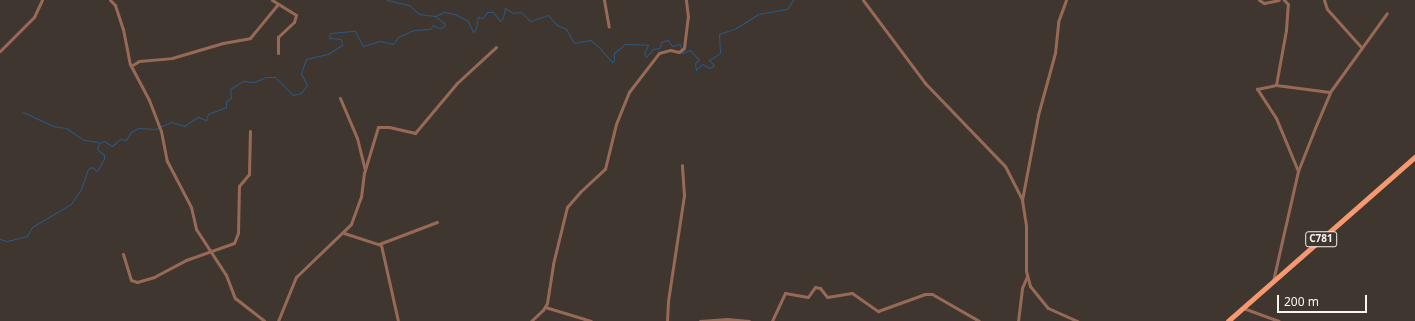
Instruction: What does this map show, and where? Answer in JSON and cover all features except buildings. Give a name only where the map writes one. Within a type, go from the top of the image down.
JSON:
[{"type":"main road","name":"C781","points":[[1228,321],[1415,157]]},
{"type":"street","points":[[0,51],[34,17],[42,0]]},
{"type":"street","points":[[110,0],[115,5],[124,29],[131,66],[161,131],[166,160],[172,175],[189,203],[196,229],[211,252],[239,302],[264,321]]},
{"type":"street","points":[[272,0],[295,12],[296,18],[278,37],[278,53]]},
{"type":"street","points":[[604,0],[609,26]]},
{"type":"street","points":[[532,321],[545,307],[567,207],[605,169],[624,101],[643,70],[659,53],[670,50],[679,52],[684,48],[688,17],[686,0]]},
{"type":"street","points":[[863,0],[925,83],[1005,166],[1022,200],[1026,226],[1027,276],[1032,290],[1041,302],[1060,315],[1077,321]]},
{"type":"street","points":[[1022,200],[1038,115],[1054,53],[1058,22],[1066,0]]},
{"type":"street","points":[[1259,0],[1264,3],[1279,0]]},
{"type":"street","points":[[1276,85],[1286,30],[1288,1],[1284,0]]},
{"type":"street","points":[[1324,0],[1327,9],[1362,48]]},
{"type":"street","points":[[131,66],[139,62],[172,58],[223,43],[250,38],[278,4]]},
{"type":"street","points":[[1273,281],[1298,171],[1330,92],[1387,13]]},
{"type":"street","points":[[278,321],[296,276],[344,233],[354,217],[361,196],[365,169],[378,127],[390,127],[416,133],[457,82],[496,47]]},
{"type":"street","points":[[1298,171],[1276,118],[1257,91],[1260,87],[1276,85],[1330,92]]},
{"type":"street","points":[[340,98],[357,138],[365,169]]},
{"type":"street","points":[[123,254],[134,282],[154,277],[186,260],[227,248],[236,241],[239,186],[249,174],[250,131]]},
{"type":"street","points":[[668,321],[668,301],[684,195],[682,165]]},
{"type":"street","points":[[344,233],[379,244],[437,222]]},
{"type":"street","points":[[379,244],[384,256],[398,321]]},
{"type":"street","points":[[1018,321],[1022,288],[1027,276]]},
{"type":"street","points":[[772,321],[785,293],[808,297],[815,287],[820,288],[827,297],[852,293],[878,311],[932,294],[980,321]]},
{"type":"street","points":[[545,307],[591,321]]},
{"type":"street","points":[[1243,308],[1279,321]]},
{"type":"street","points":[[700,321],[727,319],[749,321]]},
{"type":"waterway","points":[[387,0],[409,5],[419,14],[435,16],[444,12],[455,14],[468,21],[473,32],[476,29],[478,17],[483,18],[487,12],[493,12],[500,21],[503,18],[505,8],[513,13],[521,12],[530,21],[548,15],[557,25],[566,29],[574,43],[590,40],[599,47],[612,62],[614,60],[614,53],[625,44],[648,45],[644,54],[646,57],[653,49],[660,48],[661,42],[668,40],[672,46],[680,44],[682,53],[690,50],[699,60],[695,63],[696,70],[702,64],[710,68],[714,65],[709,60],[720,53],[719,34],[736,28],[758,14],[787,9],[793,0]]},
{"type":"waterway","points":[[0,239],[7,241],[27,236],[32,227],[71,204],[81,189],[88,169],[92,167],[97,171],[104,159],[104,155],[97,149],[99,143],[104,141],[112,146],[120,139],[126,140],[131,132],[138,128],[155,129],[171,122],[184,126],[198,117],[206,120],[208,114],[226,107],[226,102],[231,98],[230,89],[243,81],[254,82],[266,77],[275,77],[293,95],[301,93],[307,85],[301,73],[306,59],[328,54],[342,45],[341,39],[329,38],[330,33],[355,31],[363,46],[380,41],[393,44],[398,37],[414,30],[430,29],[433,25],[439,28],[444,27],[445,24],[435,16]]},
{"type":"waterway","points":[[23,112],[53,126],[66,128],[84,140],[98,142]]}]
